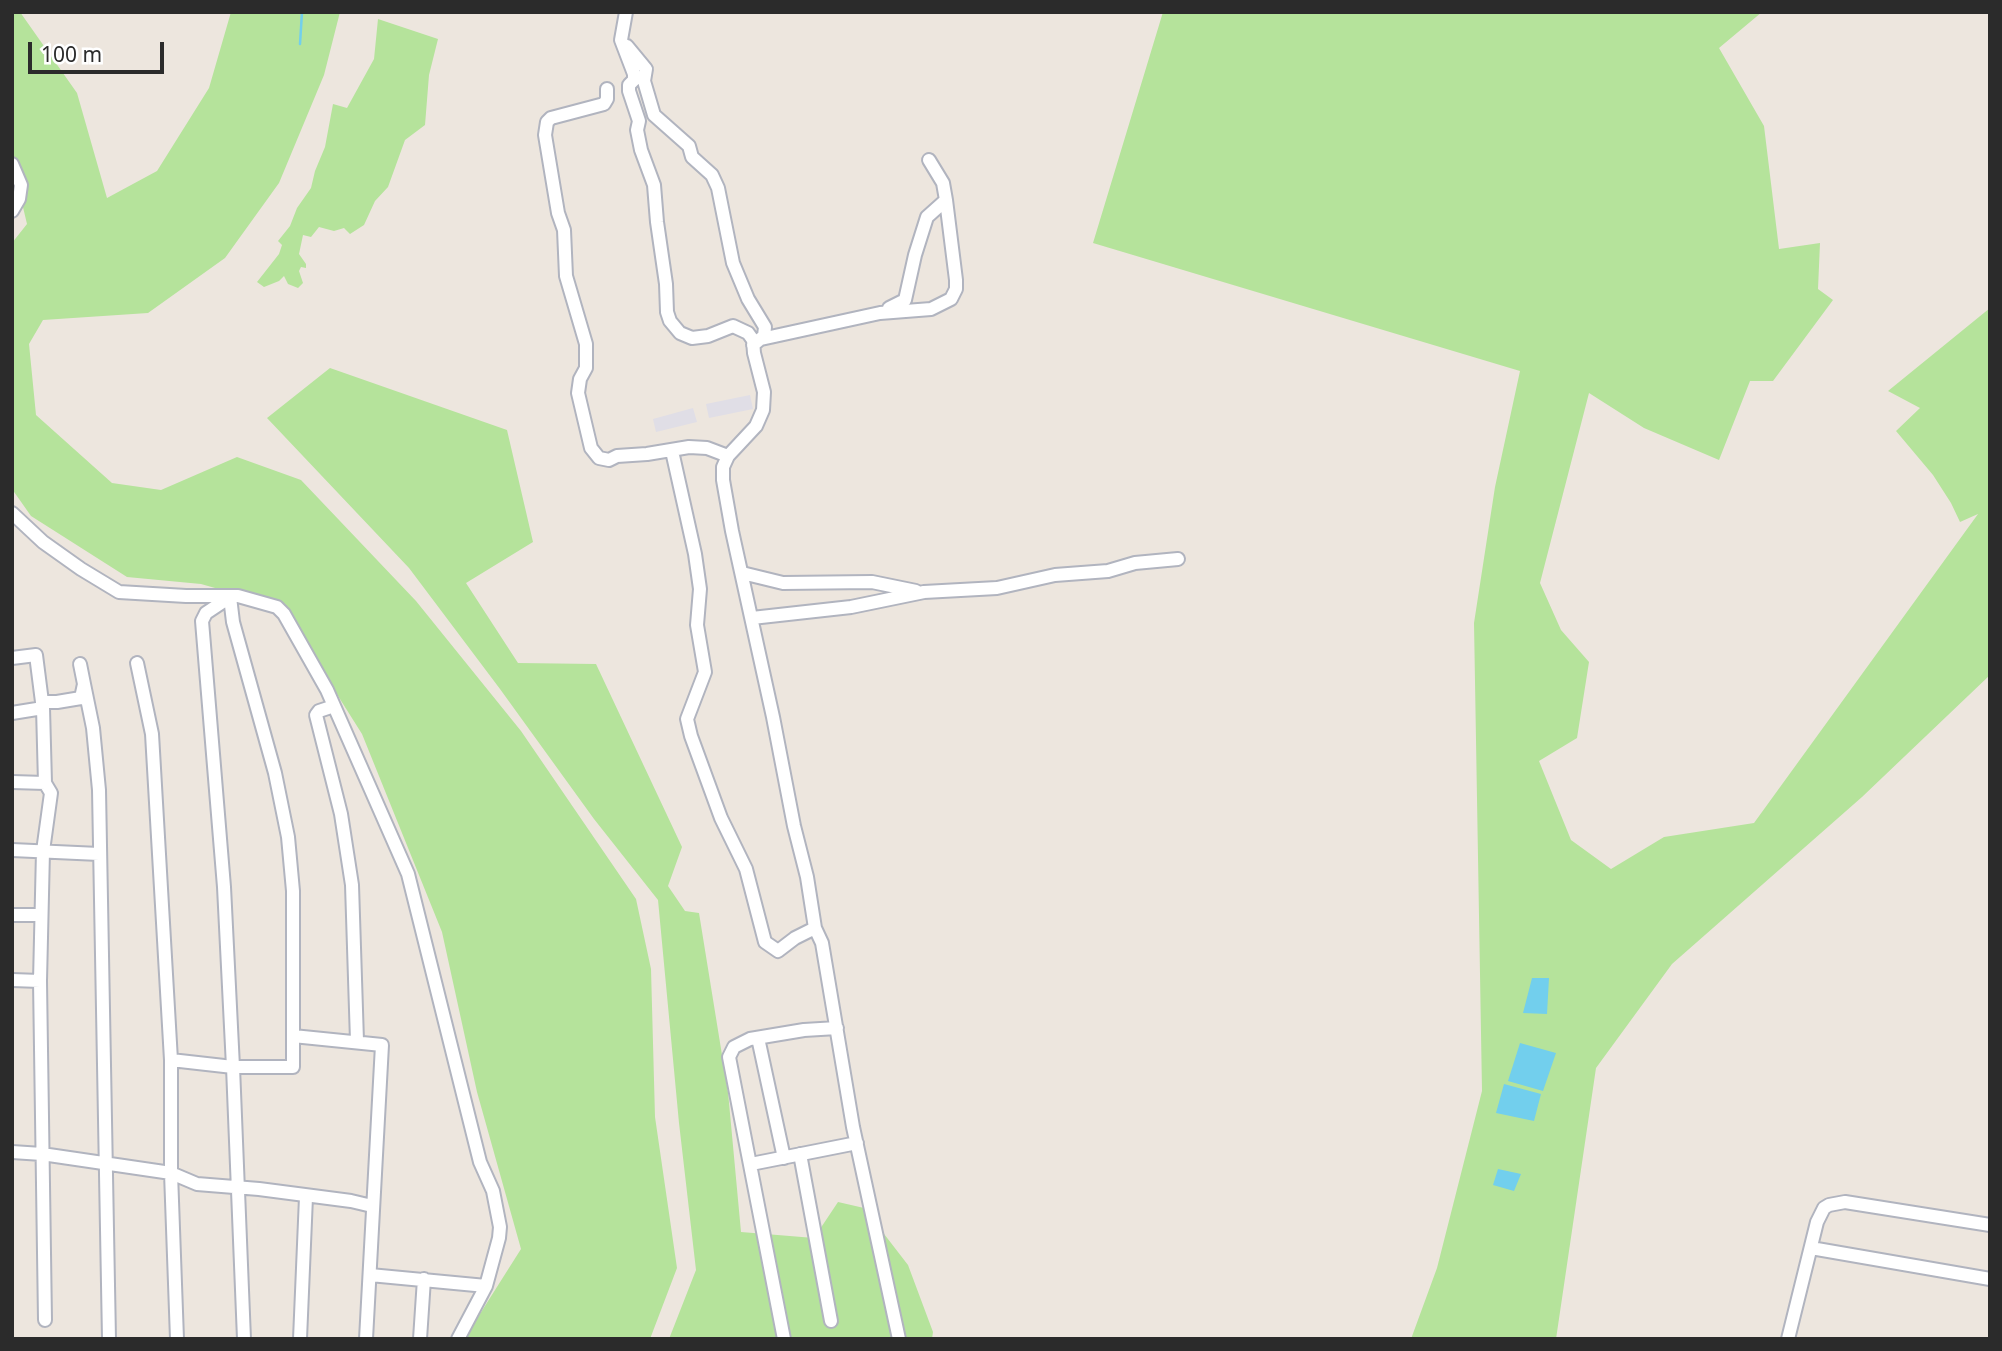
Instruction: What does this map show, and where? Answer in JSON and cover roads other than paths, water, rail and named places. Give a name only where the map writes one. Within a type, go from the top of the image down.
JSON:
[{"type":"street","points":[[626,12],[621,40],[634,74],[629,91],[639,121],[637,130],[641,150],[654,186],[670,321],[680,333],[695,338],[728,327],[737,327],[757,342],[764,411],[756,426],[728,456],[723,467],[723,480],[816,928],[822,943],[857,1143],[899,1339]]},
{"type":"street","points":[[621,40],[646,69],[644,82],[654,115],[689,146],[692,157],[712,175],[719,188],[733,262],[748,299],[765,327],[757,342]]},
{"type":"street","points":[[607,89],[604,104],[551,118],[545,130],[548,162],[564,230],[566,276],[586,344],[586,368],[578,386],[579,402],[591,447],[599,458],[609,460],[689,447],[707,448],[728,456]]},
{"type":"street","points":[[757,342],[880,313],[930,309],[946,303],[954,295],[956,280],[943,183],[929,160]]},
{"type":"street","points":[[12,164],[21,185],[19,199],[12,211]]},
{"type":"street","points":[[880,313],[904,301],[927,217],[946,200]]},
{"type":"street","points":[[672,451],[700,589],[697,625],[705,672],[687,719],[691,736],[721,818],[746,869],[765,942],[778,951],[795,938],[816,928]]},
{"type":"street","points":[[12,513],[43,542],[119,592],[238,596],[281,610],[334,706],[408,874],[480,1162],[493,1191],[499,1233],[486,1286],[458,1339]]},
{"type":"street","points":[[752,618],[851,607],[924,592],[997,588],[1055,575],[1108,571],[1135,563],[1178,559]]},
{"type":"street","points":[[742,573],[783,583],[872,582],[924,592]]},
{"type":"street","points":[[172,1060],[233,1067],[292,1068],[293,891],[288,837],[275,773],[233,622],[230,597]]},
{"type":"street","points":[[230,597],[206,613],[202,621],[224,887],[244,1339]]},
{"type":"street","points":[[12,658],[36,655],[43,705],[44,783],[51,793],[43,851],[40,981],[45,1320]]},
{"type":"street","points":[[137,663],[152,734],[172,1060],[171,1173],[177,1339]]},
{"type":"street","points":[[80,664],[93,727],[99,790],[108,1339]]},
{"type":"street","points":[[12,713],[81,698],[84,684]]},
{"type":"street","points":[[334,706],[319,711],[316,715],[341,814],[352,885],[357,1041]]},
{"type":"street","points":[[12,782],[44,783]]},
{"type":"street","points":[[12,850],[99,854]]},
{"type":"street","points":[[12,915],[41,915]]},
{"type":"street","points":[[12,980],[40,981]]},
{"type":"street","points":[[785,1339],[729,1057],[734,1047],[758,1038],[836,1028]]},
{"type":"street","points":[[293,1036],[382,1045],[366,1339]]},
{"type":"street","points":[[758,1038],[784,1158]]},
{"type":"street","points":[[751,1164],[857,1143]]},
{"type":"street","points":[[12,1152],[171,1173],[197,1184],[259,1189],[372,1206]]},
{"type":"street","points":[[800,1154],[831,1321]]},
{"type":"street","points":[[300,1339],[306,1197]]},
{"type":"street","points":[[1788,1339],[1816,1222],[1824,1208],[1836,1202],[1990,1225]]},
{"type":"street","points":[[1811,1248],[1990,1279]]},
{"type":"street","points":[[370,1275],[486,1286]]},
{"type":"street","points":[[420,1339],[424,1279]]},
{"type":"water","points":[[1532,978],[1549,978],[1547,1014],[1523,1013]]},
{"type":"water","points":[[1520,1043],[1556,1053],[1543,1091],[1508,1081]]},
{"type":"water","points":[[1504,1084],[1541,1094],[1534,1121],[1496,1113]]},
{"type":"water","points":[[1498,1169],[1521,1174],[1514,1191],[1493,1185]]},
{"type":"waterway","points":[[300,44],[302,12]]}]
